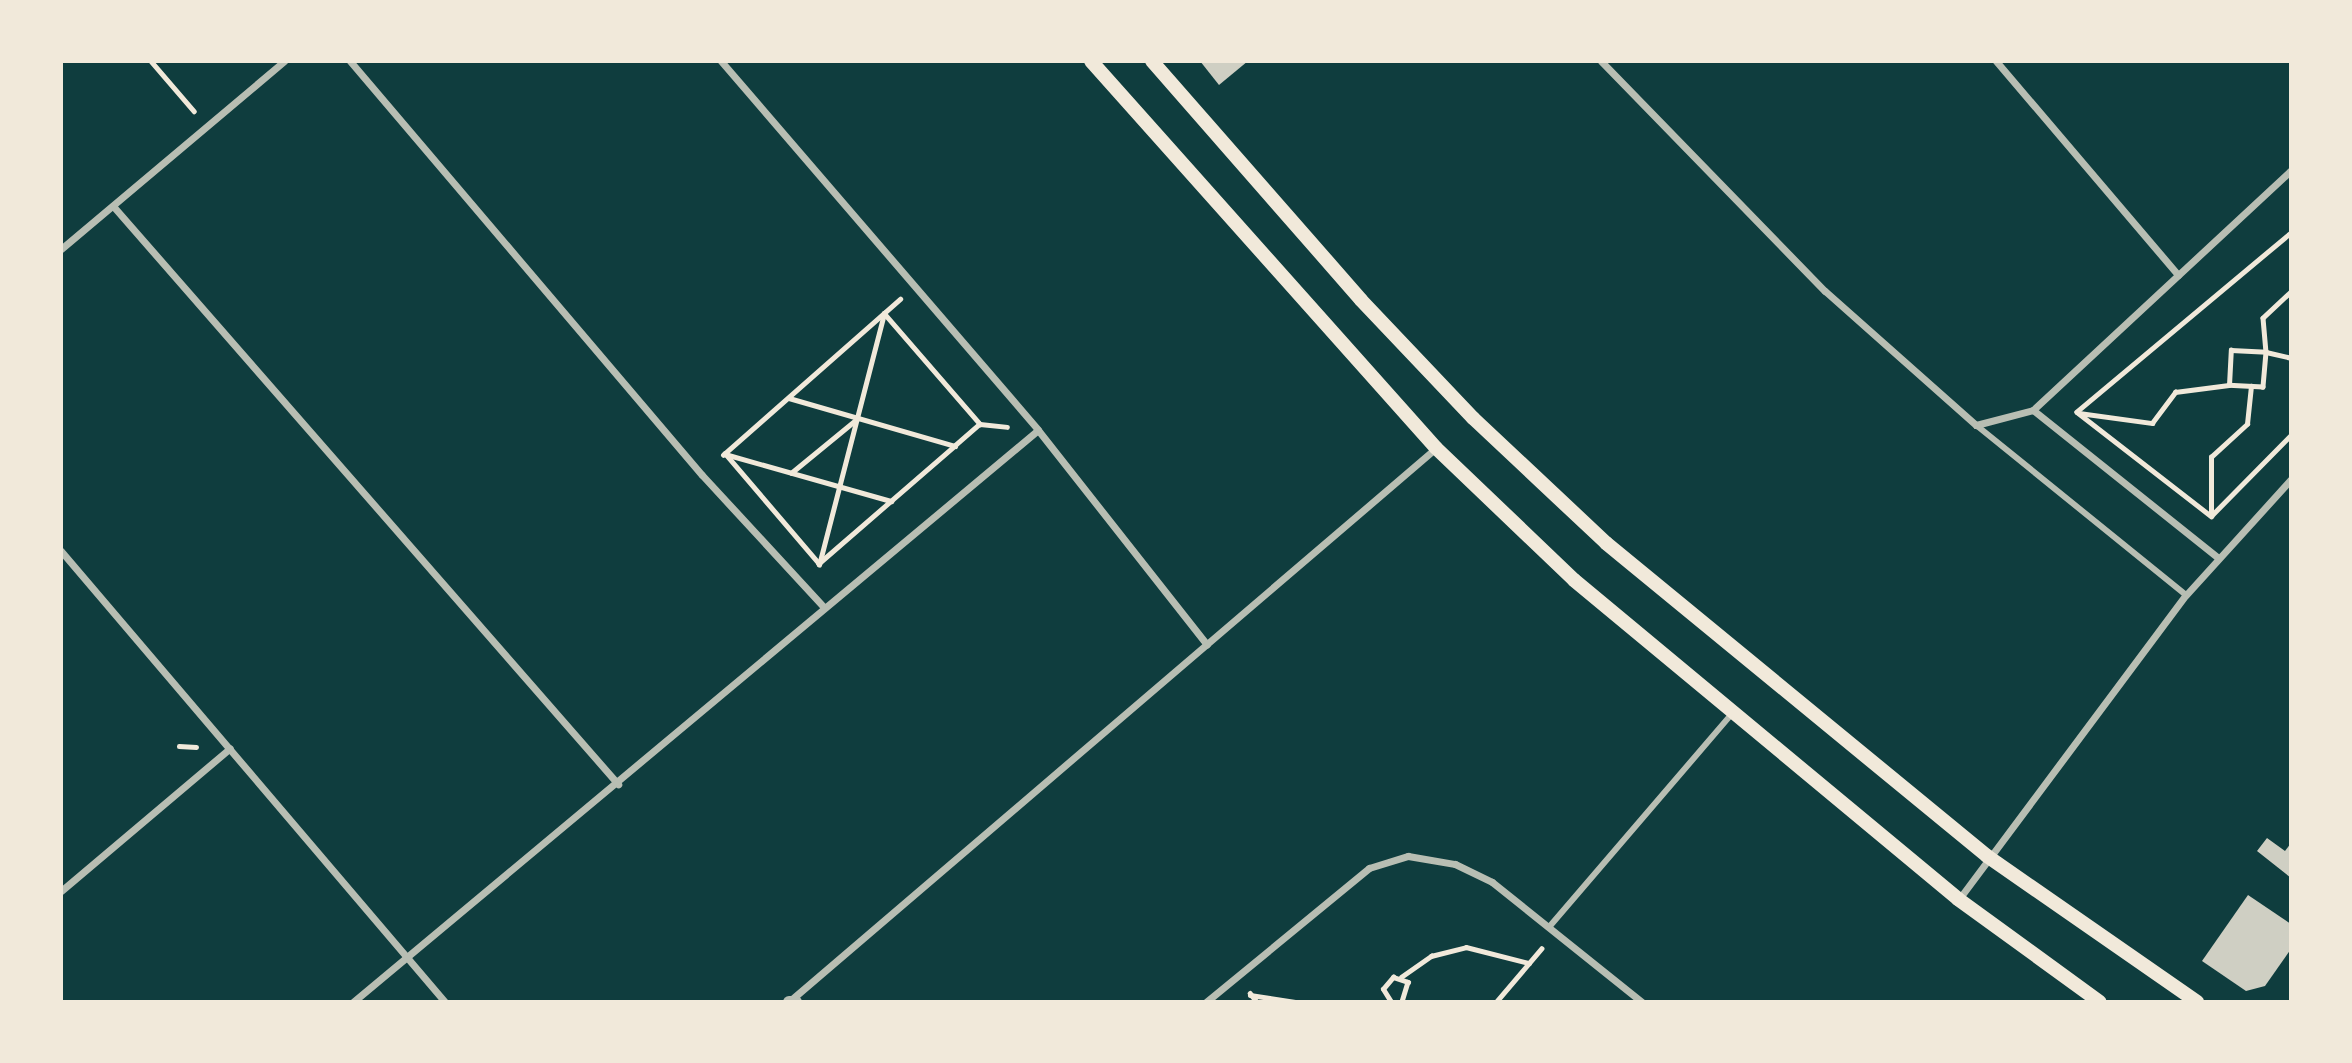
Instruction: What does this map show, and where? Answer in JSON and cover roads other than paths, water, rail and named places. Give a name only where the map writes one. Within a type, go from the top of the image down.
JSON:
[{"type":"main road","points":[[1091,61],[1436,448],[1574,580],[1732,714],[1958,899],[2101,1002]]},
{"type":"main road","points":[[1152,61],[1473,418],[1606,543],[1987,856],[2197,1002]]},
{"type":"street","points":[[61,249],[284,61]]},
{"type":"street","points":[[350,61],[702,475],[824,607]]},
{"type":"street","points":[[721,61],[913,288],[1038,430],[1207,645]]},
{"type":"street","points":[[1601,61],[1825,291],[1976,425],[2186,595]]},
{"type":"street","points":[[1996,61],[2178,275]]},
{"type":"street","points":[[1976,425],[2033,410],[2291,170]]},
{"type":"street","points":[[113,206],[618,784]]},
{"type":"street","points":[[2033,410],[2217,557]]},
{"type":"street","points":[[353,1002],[618,784],[824,607],[1038,430]]},
{"type":"street","points":[[792,1001],[1436,448]]},
{"type":"street","points":[[1958,899],[1987,856],[2186,595],[2217,557],[2291,479]]},
{"type":"street","points":[[61,551],[445,1002]]},
{"type":"street","points":[[1553,928],[1732,714]]},
{"type":"street","points":[[61,891],[230,748]]},
{"type":"street","points":[[1206,1002],[1369,867],[1408,856],[1435,858],[1471,869],[1553,928],[1642,1002]]}]
